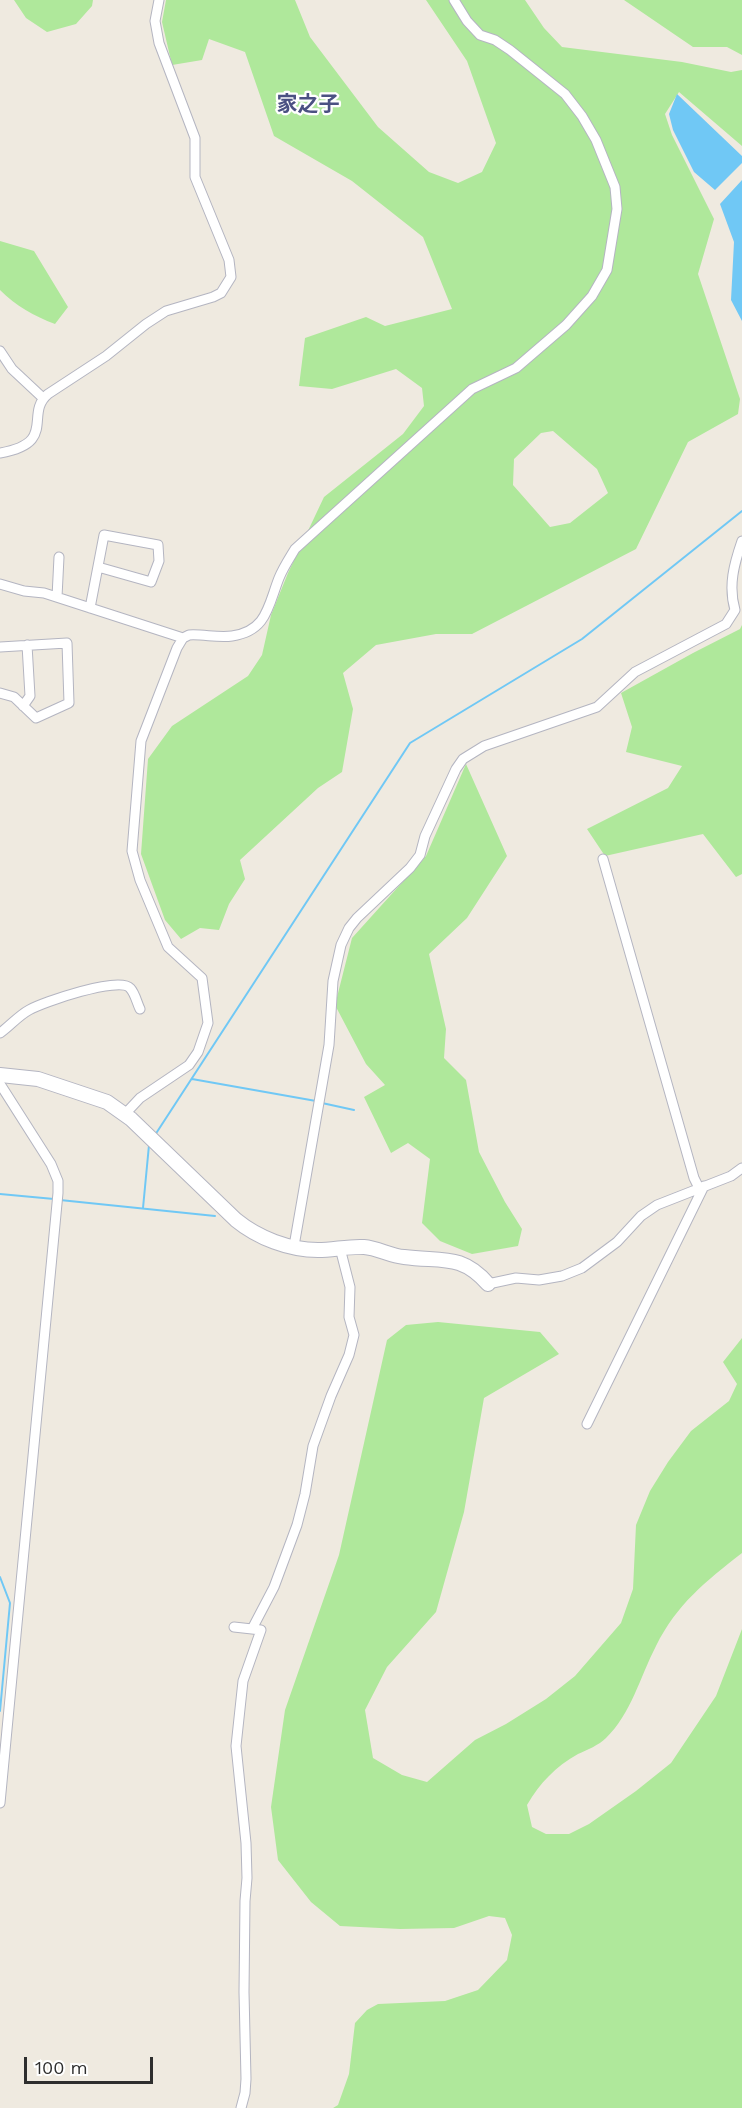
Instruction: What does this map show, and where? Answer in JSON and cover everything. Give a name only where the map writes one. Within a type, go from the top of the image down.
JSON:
[{"type":"street","points":[[0,453],[17,450],[27,444],[37,432],[43,398],[106,356],[166,311],[221,293],[231,277],[229,260],[195,177],[195,138],[159,42],[155,21],[159,0]]},
{"type":"street","points":[[125,1114],[140,1098],[189,1065],[198,1052],[208,1023],[202,978],[168,947],[140,880],[132,851],[141,741],[177,648],[183,638],[189,635],[230,637],[248,632],[259,624],[268,614],[279,578],[295,549],[472,389],[516,368],[566,325],[592,296],[607,270],[617,209],[615,187],[596,140],[582,116],[565,94],[510,50],[495,40],[480,35],[467,21],[454,0]]},
{"type":"street","points":[[0,351],[12,369],[43,398]]},
{"type":"street","points":[[90,608],[104,535],[158,545],[159,561],[151,582],[98,567]]},
{"type":"street","points":[[294,1246],[329,1045],[333,981],[341,945],[349,928],[420,855],[425,836],[456,769],[463,759],[484,746],[597,707],[635,672],[726,624],[735,610],[731,596],[734,566],[742,541]]},
{"type":"street","points":[[57,597],[59,557]]},
{"type":"street","points":[[0,584],[57,597],[183,638]]},
{"type":"street","points":[[0,647],[67,643],[69,703],[36,718],[14,697],[0,693]]},
{"type":"street","points":[[23,706],[30,696],[27,645]]},
{"type":"street","points":[[603,859],[694,1178],[702,1187]]},
{"type":"street","points":[[0,1033],[29,1010],[44,1003],[115,984],[130,988],[140,1009]]},
{"type":"street","points":[[0,1075],[38,1079],[107,1102],[125,1114],[248,1230],[279,1243],[315,1250],[362,1247],[404,1257],[452,1261],[467,1265],[488,1284],[516,1278],[539,1280],[562,1276],[582,1268],[616,1242],[641,1216],[657,1206],[731,1176],[742,1168]]},
{"type":"street","points":[[0,1083],[51,1164],[58,1181],[58,1193],[0,1803]]},
{"type":"street","points":[[587,1424],[702,1187]]},
{"type":"street","points":[[252,1629],[274,1587],[297,1525],[313,1446],[349,1355],[354,1335],[350,1317],[350,1287],[340,1248]]},
{"type":"street","points":[[234,1627],[261,1630],[243,1681],[236,1746],[246,1843],[247,1878],[244,1992],[246,2079],[241,2108]]},
{"type":"green space","points":[[14,0],[93,0],[92,6],[76,24],[47,32],[26,18]]},
{"type":"green space","points":[[166,0],[295,0],[310,37],[378,127],[429,172],[458,183],[482,172],[496,143],[467,61],[426,0],[525,0],[544,28],[562,47],[682,62],[731,72],[742,70],[742,146],[679,92],[665,114],[672,135],[714,219],[698,274],[740,399],[738,414],[688,442],[636,549],[472,634],[436,634],[376,645],[343,673],[353,709],[342,772],[318,788],[240,860],[245,879],[229,904],[219,930],[200,928],[181,939],[165,920],[141,854],[148,759],[172,726],[248,676],[262,655],[271,615],[324,497],[403,434],[424,406],[422,388],[396,369],[332,389],[299,386],[305,338],[366,317],[385,326],[452,309],[423,237],[352,181],[274,136],[245,52],[209,39],[202,60],[172,65],[162,22]],"holes":[[[553,431],[597,469],[608,493],[570,523],[550,527],[513,485],[514,459],[541,433]]]},
{"type":"green space","points":[[624,0],[742,0],[742,55],[727,47],[693,47]]},
{"type":"green space","points":[[0,241],[34,251],[68,307],[55,324],[26,310],[0,290]]},
{"type":"green space","points":[[742,625],[742,874],[736,877],[703,834],[605,856],[587,829],[668,788],[682,766],[626,752],[632,727],[621,693],[740,629]]},
{"type":"green space","points":[[466,764],[507,856],[467,918],[429,954],[446,1029],[444,1058],[466,1080],[479,1152],[522,1229],[518,1246],[472,1254],[440,1241],[422,1223],[430,1159],[408,1143],[391,1153],[364,1097],[385,1085],[366,1064],[335,1005],[352,938],[426,856]]},
{"type":"green space","points":[[438,1322],[540,1332],[559,1354],[484,1398],[464,1512],[436,1612],[387,1667],[365,1710],[373,1758],[402,1775],[427,1782],[475,1740],[546,1699],[575,1676],[621,1623],[633,1589],[636,1525],[650,1491],[691,1431],[729,1401],[737,1384],[723,1362],[742,1338],[742,1553],[704,1584],[673,1618],[656,1646],[629,1707],[615,1728],[600,1743],[578,1754],[555,1770],[527,1805],[532,1827],[546,1834],[569,1834],[589,1824],[671,1763],[716,1696],[742,1629],[742,2108],[333,2108],[338,2105],[349,2074],[355,2023],[367,2010],[378,2004],[445,2001],[478,1990],[507,1960],[512,1935],[505,1918],[489,1916],[454,1928],[400,1929],[340,1926],[311,1902],[278,1860],[271,1807],[285,1710],[339,1555],[387,1340],[406,1325]]},
{"type":"water","points":[[677,94],[742,156],[742,163],[715,190],[694,172],[673,130],[669,114]]},
{"type":"water","points":[[742,180],[742,321],[731,300],[734,242],[720,204]]},
{"type":"waterway","points":[[155,1135],[410,743],[582,639],[742,511]]},
{"type":"waterway","points":[[192,1079],[316,1101]]},
{"type":"waterway","points":[[322,1103],[354,1110]]},
{"type":"waterway","points":[[143,1208],[149,1145]]},
{"type":"waterway","points":[[0,1194],[54,1199]]},
{"type":"waterway","points":[[60,1200],[215,1216]]},
{"type":"waterway","points":[[0,1577],[10,1603],[0,1711]]},
{"type":"district","name":"家之子","points":[[308,105]]}]
